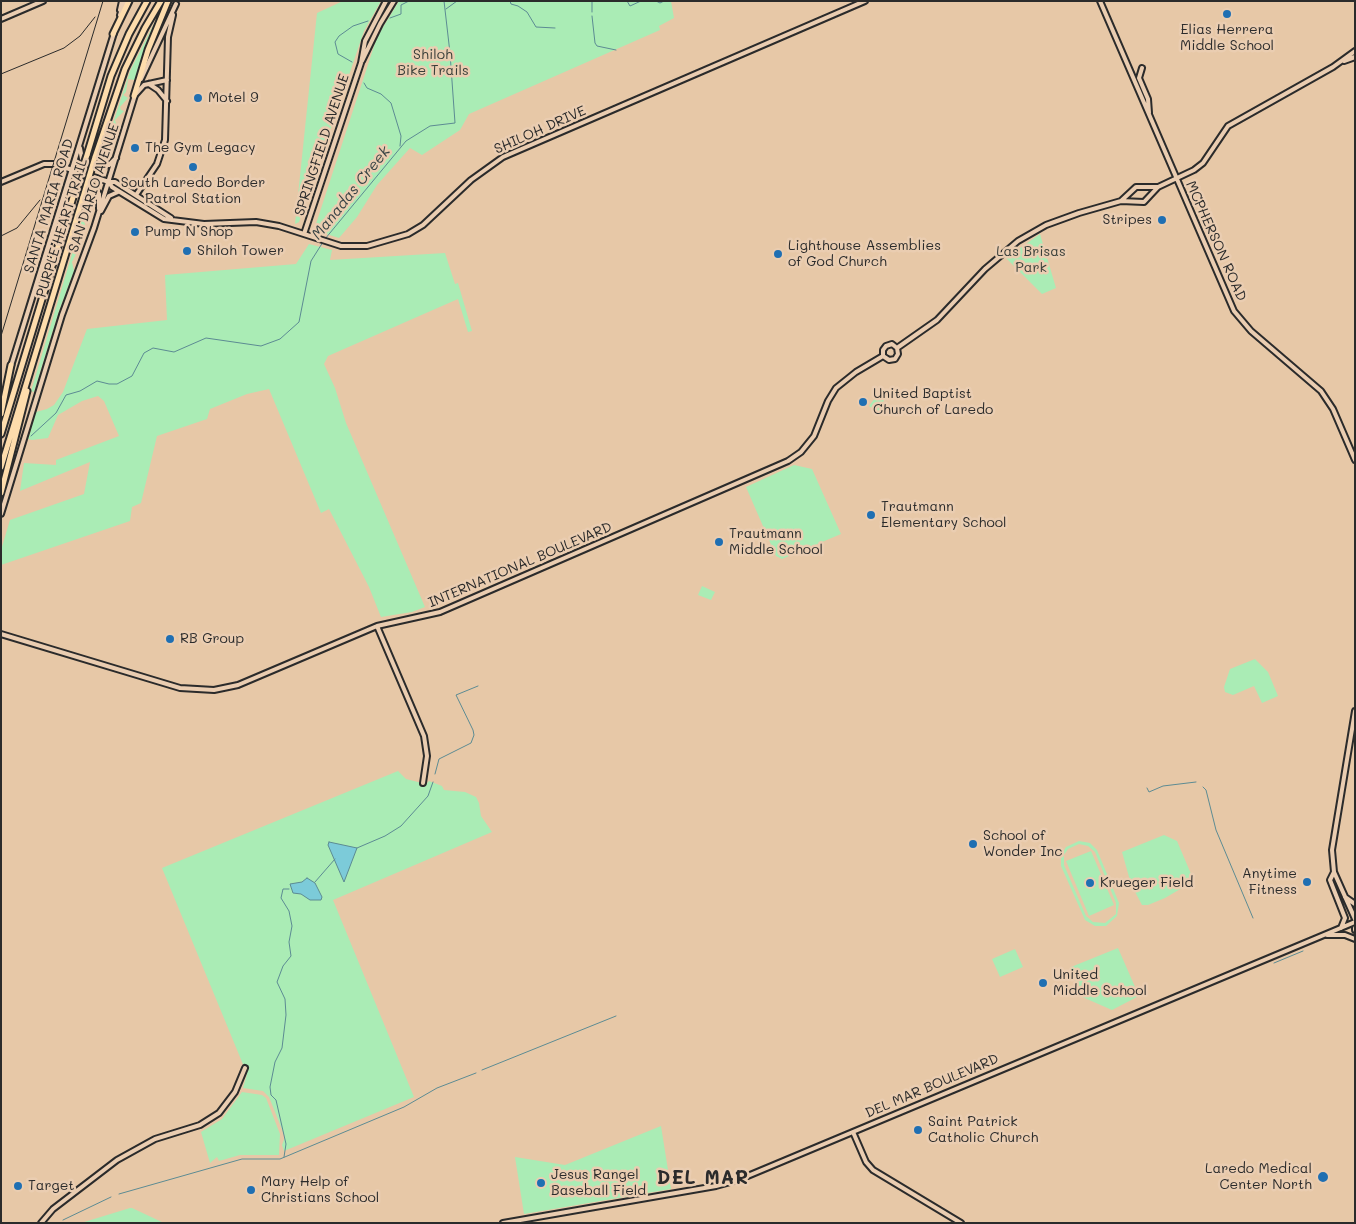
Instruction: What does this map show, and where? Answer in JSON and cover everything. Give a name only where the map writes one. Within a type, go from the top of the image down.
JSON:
[{"type":"highway","points":[[113,34],[129,1]]},
{"type":"highway","name":"PURPLE HEART TRAIL","points":[[1,434],[111,76],[129,34],[147,1]]},
{"type":"highway","name":"PURPLE HEART TRAIL","points":[[1,468],[95,157],[125,69],[145,28],[161,1]]},
{"type":"highway","points":[[134,96],[148,50],[168,1]]},
{"type":"highway","points":[[1,414],[12,365]]},
{"type":"highway","points":[[1,493],[26,401],[29,378]]},
{"type":"main road","points":[[1,19],[43,1]]},
{"type":"main road","name":"SANTA MARIA ROAD","points":[[1,399],[123,1]]},
{"type":"main road","name":"SPRINGFIELD AVENUE","points":[[361,63],[362,50],[368,32],[386,1]]},
{"type":"main road","name":"SPRINGFIELD AVENUE","points":[[304,234],[361,63],[380,24],[394,1]]},
{"type":"main road","name":"SHILOH DRIVE","points":[[109,182],[112,187],[164,219],[204,224],[256,222],[331,243],[357,247],[408,234],[431,219],[470,180],[503,157],[865,1]]},
{"type":"main road","name":"MCPHERSON ROAD","points":[[1100,1],[1234,312],[1251,331],[1321,391],[1333,409],[1355,460]]},
{"type":"main road","points":[[136,195],[152,173],[161,155],[166,134],[168,37],[177,3]]},
{"type":"main road","name":"SAN DARIO AVENUE","points":[[1,514],[62,315],[109,182],[134,96],[156,44],[177,3]]},
{"type":"main road","name":"INTERNATIONAL BOULEVARD","points":[[897,348],[937,320],[998,257],[1018,241],[1064,217],[1121,201],[1144,202],[1158,187],[1176,179],[1203,162],[1224,129],[1234,121],[1342,61],[1355,51]]},
{"type":"main road","name":"INTERNATIONAL BOULEVARD","points":[[1342,61],[1355,57]]},
{"type":"main road","points":[[1142,68],[1139,78],[1148,99],[1149,115]]},
{"type":"main road","points":[[134,96],[142,86],[167,80]]},
{"type":"main road","points":[[147,84],[153,86],[167,101]]},
{"type":"main road","points":[[80,144],[81,157],[87,163],[105,166],[117,156]]},
{"type":"main road","name":"SHILOH DRIVE","points":[[1,182],[44,164],[54,164],[109,182],[121,184],[172,219]]},
{"type":"main road","points":[[63,196],[74,184],[80,182],[92,186],[98,194],[98,215]]},
{"type":"main road","name":"INTERNATIONAL BOULEVARD","points":[[1121,201],[1136,187],[1158,187]]},
{"type":"main road","points":[[98,215],[110,194],[122,193]]},
{"type":"main road","name":"INTERNATIONAL BOULEVARD","points":[[892,344],[897,348],[898,354],[894,359],[889,360],[883,356],[883,350],[886,346],[892,344]]},
{"type":"main road","name":"INTERNATIONAL BOULEVARD","points":[[1,634],[180,688],[214,690],[248,682],[377,626],[434,615],[788,462],[814,436],[828,401],[836,388],[856,372],[883,356]]},
{"type":"main road","points":[[377,626],[424,736],[427,756],[422,783]]},
{"type":"main road","points":[[1355,711],[1333,841],[1334,872],[1355,921]]},
{"type":"main road","points":[[1334,872],[1330,880],[1346,918],[1341,928]]},
{"type":"main road","points":[[1343,895],[1355,904]]},
{"type":"main road","name":"DEL MAR BOULEVARD","points":[[503,1223],[728,1183],[1355,921]]},
{"type":"main road","points":[[1324,935],[1345,934],[1355,939]]},
{"type":"main road","points":[[41,1223],[53,1209],[104,1169],[155,1139],[200,1125],[219,1113],[235,1092],[245,1068]]},
{"type":"main road","points":[[853,1132],[866,1162],[872,1170],[961,1223]]},
{"type":"green space","name":"Shiloh Bike Trails","points":[[343,1],[381,1],[364,31],[299,222],[295,224],[317,13]]},
{"type":"green space","name":"Shiloh Bike Trails","points":[[399,1],[671,1],[674,18],[659,26],[660,30],[469,114],[460,130],[422,155],[410,148],[377,185],[357,217],[339,238],[317,231],[315,227],[377,37]]},
{"type":"green space","points":[[163,6],[137,78],[134,80],[128,79],[126,92],[123,95],[128,98],[120,107],[124,111],[115,120],[117,128],[111,135],[112,144],[107,147],[107,153],[102,157],[130,71]]},
{"type":"green space","points":[[88,201],[92,202],[89,207],[90,216],[84,221],[86,229],[77,236]]},
{"type":"green space","name":"Las Brisas Park","points":[[1040,234],[1056,288],[1042,294],[1006,258]]},
{"type":"green space","points":[[75,244],[78,250],[72,262],[74,271],[59,311],[34,392],[31,391]]},
{"type":"green space","points":[[309,244],[332,250],[330,260],[445,253],[455,284],[458,283],[472,331],[468,332],[458,299],[328,356],[324,364],[335,388],[346,423],[425,607],[412,612],[381,617],[369,587],[329,509],[321,513],[269,389],[247,394],[210,409],[207,419],[157,436],[141,503],[132,507],[130,521],[1,565],[1,550],[10,520],[84,494],[90,462],[20,491],[24,463],[56,465],[56,460],[119,436],[104,401],[98,396],[82,401],[58,415],[48,438],[28,439],[36,412],[54,405],[63,392],[87,329],[167,320],[165,275],[296,264]]},
{"type":"green space","points":[[878,394],[885,399],[879,408],[884,411],[880,414],[869,406]]},
{"type":"green space","points":[[794,465],[812,469],[841,534],[782,559],[776,556],[746,487]]},
{"type":"green space","points":[[702,586],[715,592],[711,600],[698,595]]},
{"type":"green space","points":[[1255,659],[1268,672],[1278,696],[1262,703],[1254,686],[1233,695],[1225,692],[1224,687],[1230,669]]},
{"type":"green space","points":[[398,771],[406,779],[426,784],[429,781],[442,786],[444,790],[465,792],[476,797],[481,816],[492,832],[333,900],[414,1097],[284,1151],[282,1145],[285,1137],[269,1097],[263,1091],[243,1088],[247,1074],[162,868]]},
{"type":"green space","points":[[1164,835],[1177,841],[1194,881],[1165,898],[1148,905],[1142,905],[1131,884],[1122,852]]},
{"type":"green space","points":[[1079,841],[1090,843],[1097,850],[1119,903],[1117,916],[1106,926],[1095,926],[1085,920],[1061,866],[1061,855],[1066,847]],"holes":[[[1079,844],[1088,846],[1095,852],[1116,903],[1116,914],[1105,923],[1093,922],[1086,916],[1064,865],[1064,855],[1068,849]]]},
{"type":"green space","name":"Krueger Field","points":[[1091,851],[1114,905],[1089,916],[1066,861]]},
{"type":"green space","points":[[1118,948],[1139,996],[1112,1010],[1080,996],[1071,967]]},
{"type":"green space","points":[[1015,949],[1023,967],[1000,977],[992,959]]},
{"type":"green space","points":[[242,1092],[262,1095],[266,1098],[280,1134],[279,1155],[240,1155],[219,1161],[217,1157],[210,1163],[201,1132],[222,1119]]},
{"type":"green space","points":[[661,1126],[671,1189],[524,1214],[515,1157],[565,1165]]},
{"type":"green space","points":[[130,1208],[164,1223],[81,1223]]},
{"type":"water","points":[[329,842],[357,848],[344,882],[328,845]]},
{"type":"water","points":[[307,878],[315,883],[322,897],[321,900],[310,900],[301,894],[293,893],[290,884],[302,882]]},
{"type":"waterway","points":[[390,18],[401,14],[401,5],[409,1]]},
{"type":"waterway","name":"Manadas Creek","points":[[325,239],[406,141],[430,126],[455,123],[444,1]]},
{"type":"waterway","points":[[446,9],[457,1]]},
{"type":"waterway","points":[[510,1],[511,4],[527,12],[536,27],[555,28]]},
{"type":"waterway","points":[[592,1],[592,12]]},
{"type":"waterway","name":"Manadas Creek","points":[[627,1],[630,6],[641,1]]},
{"type":"waterway","name":"Manadas Creek","points":[[656,1],[660,3],[664,1]]},
{"type":"waterway","points":[[592,16],[597,46],[616,50]]},
{"type":"waterway","points":[[352,62],[338,54],[335,42],[339,36],[353,26],[368,21]]},
{"type":"waterway","points":[[364,83],[367,88],[381,94],[391,103],[401,136],[400,146]]},
{"type":"waterway","name":"Manadas Creek","points":[[31,436],[56,413],[66,395],[80,391],[97,381],[117,384],[132,376],[144,353],[153,348],[174,352],[206,338],[261,346],[280,339],[299,322],[311,261],[323,242]]},
{"type":"waterway","points":[[435,774],[439,759],[471,743],[474,735],[473,730],[456,695],[478,686]]},
{"type":"waterway","points":[[357,848],[385,836],[401,826],[428,796],[433,782]]},
{"type":"waterway","points":[[1147,788],[1149,792],[1163,786],[1196,782]]},
{"type":"waterway","points":[[1203,787],[1206,790],[1216,830],[1253,918]]},
{"type":"waterway","points":[[315,882],[335,859]]},
{"type":"waterway","points":[[284,1157],[286,1144],[276,1100],[271,1095],[270,1087],[275,1062],[282,1048],[286,1015],[285,999],[277,982],[283,966],[291,956],[289,942],[292,926],[289,911],[281,898],[283,889],[289,889]]},
{"type":"waterway","points":[[1274,963],[1303,951]]},
{"type":"waterway","points":[[482,1070],[616,1016]]},
{"type":"waterway","points":[[119,1194],[242,1159],[280,1159],[404,1107],[437,1088],[476,1073]]},
{"type":"waterway","points":[[63,1220],[111,1197]]},
{"type":"railway","points":[[1,336],[103,1]]},
{"type":"railway","points":[[1,74],[64,48],[80,36],[95,17]]},
{"type":"railway","points":[[1,236],[17,228],[40,200]]},
{"type":"place","name":"Elias Herrera Middle School","points":[[1227,14]]},
{"type":"place","name":"Motel 9","points":[[198,98]]},
{"type":"place","name":"The Gym Legacy","points":[[135,148]]},
{"type":"place","name":"South Laredo Border Patrol Station","points":[[193,167]]},
{"type":"place","name":"Stripes","points":[[1162,220]]},
{"type":"place","name":"Pump N Shop","points":[[135,232]]},
{"type":"place","name":"Shiloh Tower","points":[[187,251]]},
{"type":"place","name":"Lighthouse Assemblies of God Church","points":[[778,254]]},
{"type":"place","name":"United Baptist Church of Laredo","points":[[863,402]]},
{"type":"place","name":"Trautmann Elementary School","points":[[871,515]]},
{"type":"place","name":"Trautmann Middle School","points":[[719,542]]},
{"type":"place","name":"RB Group","points":[[170,639]]},
{"type":"place","name":"School of Wonder Inc","points":[[973,844]]},
{"type":"place","name":"Anytime Fitness","points":[[1307,882]]},
{"type":"place","name":"Krueger Field","points":[[1090,883]]},
{"type":"place","name":"United Middle School","points":[[1043,983]]},
{"type":"place","name":"Saint Patrick Catholic Church","points":[[918,1130]]},
{"type":"place","name":"Laredo Medical Center North","points":[[1323,1177]]},
{"type":"place","name":"Jesus Rangel Baseball Field","points":[[541,1183]]},
{"type":"place","name":"Target","points":[[18,1186]]},
{"type":"place","name":"Mary Help of Christians School","points":[[251,1190]]},
{"type":"district","name":"DEL MAR","points":[[703,1178]]}]
